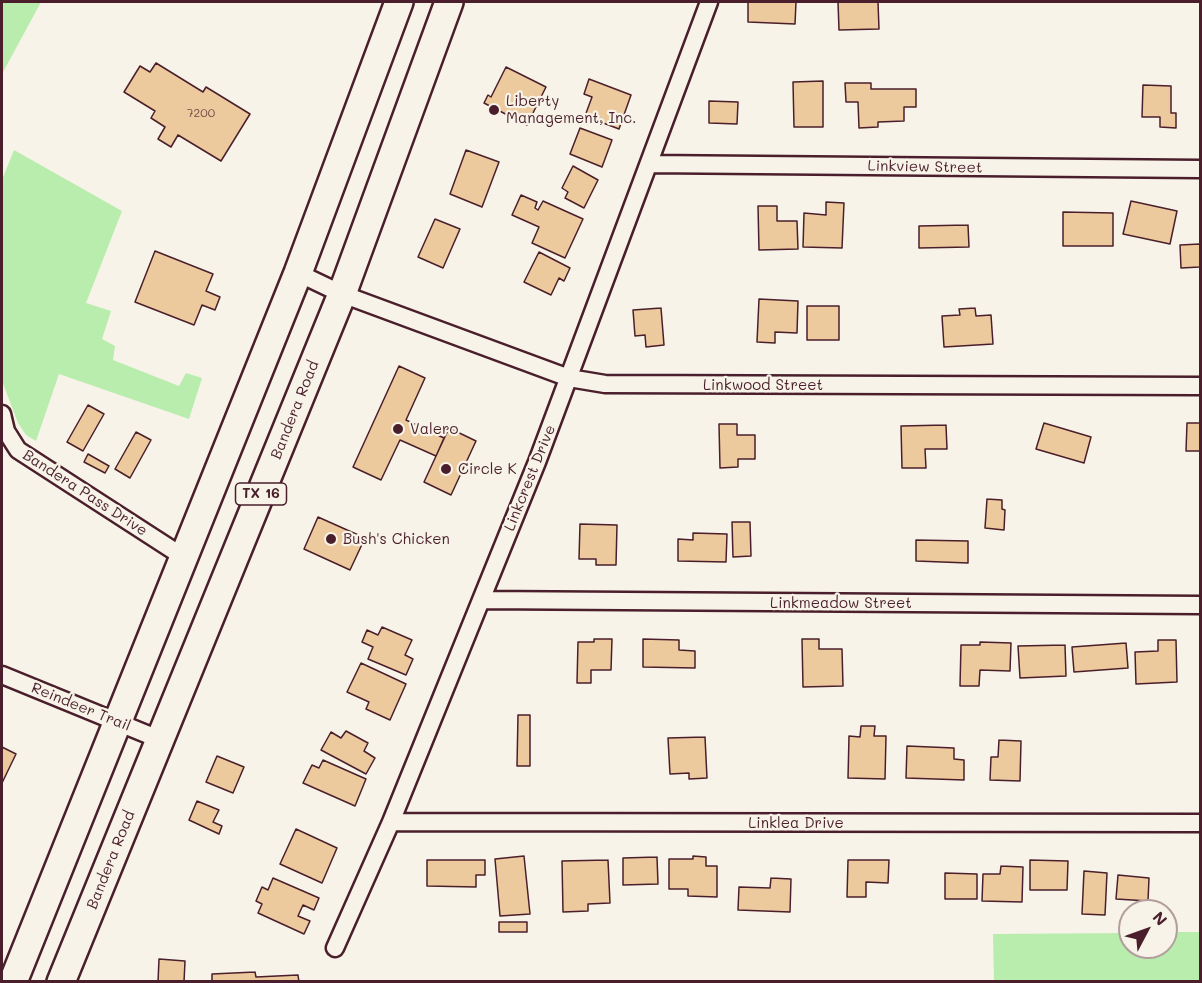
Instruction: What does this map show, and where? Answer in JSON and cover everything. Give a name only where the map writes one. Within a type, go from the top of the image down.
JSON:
[{"type":"main road","name":"TX 16","points":[[13,981],[298,273],[399,2]]},
{"type":"main road","name":"Bandera Road","points":[[61,981],[342,294],[449,2]]},
{"type":"street","name":"Linkcrest Drive","points":[[335,948],[391,822],[569,378],[709,2]]},
{"type":"street","name":"Linkview Street","points":[[649,164],[1200,169]]},
{"type":"street","name":"Linkwood Street","points":[[298,273],[342,294],[569,378],[616,384],[1200,386]]},
{"type":"street","name":"Bandera Pass Drive","points":[[2,414],[6,431],[18,450],[185,558]]},
{"type":"street","name":"Linkmeadow Street","points":[[481,600],[1200,605]]},
{"type":"street","name":"Reindeer Trail","points":[[2,675],[161,740]]},
{"type":"street","name":"Linklea Drive","points":[[391,822],[1200,823]]},
{"type":"green space","points":[[2,2],[41,2],[2,74]]},
{"type":"green space","points":[[14,150],[122,211],[86,303],[111,311],[102,339],[115,346],[113,360],[179,386],[186,373],[202,378],[189,419],[59,374],[36,441],[26,435],[18,423],[2,381],[2,180]]},
{"type":"green space","points":[[1178,932],[1200,932],[1200,981],[994,981],[993,934],[1118,933],[1118,959],[1178,959]]},
{"type":"building","points":[[748,2],[796,2],[795,24],[748,22]]},
{"type":"building","points":[[838,2],[878,2],[879,29],[839,30]]},
{"type":"building","points":[[156,63],[203,92],[206,87],[250,114],[221,161],[178,135],[171,147],[158,139],[165,127],[151,118],[155,111],[124,92],[140,66],[150,72]]},
{"type":"building","points":[[506,67],[546,87],[527,125],[484,103],[488,95],[491,97]]},
{"type":"building","points":[[589,79],[631,95],[619,129],[585,116],[592,97],[584,94]]},
{"type":"building","points":[[823,81],[823,127],[794,127],[793,82]]},
{"type":"building","points":[[845,83],[871,83],[871,89],[916,89],[916,107],[904,107],[904,121],[878,122],[878,127],[859,128],[858,102],[846,102]]},
{"type":"building","points":[[1143,85],[1171,86],[1171,113],[1176,113],[1176,128],[1160,127],[1160,117],[1142,117]]},
{"type":"building","points":[[709,101],[738,102],[737,124],[709,123]]},
{"type":"building","points":[[580,128],[612,140],[602,167],[570,154]]},
{"type":"building","points":[[466,150],[499,162],[482,207],[450,194]]},
{"type":"building","points":[[573,166],[598,180],[584,208],[565,198],[568,192],[562,188]]},
{"type":"building","points":[[521,195],[537,202],[535,208],[538,210],[543,201],[583,219],[565,258],[532,243],[539,227],[512,215]]},
{"type":"building","points":[[1131,201],[1177,211],[1170,244],[1123,234]]},
{"type":"building","points":[[826,202],[844,203],[842,248],[803,247],[804,213],[826,215]]},
{"type":"building","points":[[758,206],[777,206],[777,221],[797,221],[798,249],[759,250]]},
{"type":"building","points":[[1063,212],[1113,213],[1113,246],[1063,246]]},
{"type":"building","points":[[435,219],[460,229],[443,268],[418,257]]},
{"type":"building","points":[[968,225],[969,247],[919,248],[919,226]]},
{"type":"building","points":[[1200,244],[1200,267],[1181,268],[1180,245]]},
{"type":"building","points":[[155,251],[213,274],[206,291],[220,297],[215,310],[202,305],[194,325],[135,302]]},
{"type":"building","points":[[539,252],[570,268],[564,281],[559,278],[551,295],[524,282]]},
{"type":"building","points":[[759,299],[798,301],[797,333],[775,332],[775,343],[757,342]]},
{"type":"building","points":[[807,306],[839,306],[839,340],[807,340]]},
{"type":"building","points":[[661,308],[664,345],[646,347],[645,335],[635,336],[633,310]]},
{"type":"building","points":[[975,308],[976,316],[991,315],[993,344],[944,347],[942,316],[960,315],[959,309]]},
{"type":"building","name":"Valero","points":[[399,366],[425,378],[406,420],[444,438],[436,456],[400,440],[381,480],[353,467]]},
{"type":"building","points":[[88,405],[104,414],[83,451],[67,442]]},
{"type":"building","points":[[1044,423],[1091,437],[1084,463],[1036,449]]},
{"type":"building","points":[[1187,423],[1200,423],[1200,451],[1186,451]]},
{"type":"building","points":[[719,424],[737,424],[737,435],[755,435],[755,459],[738,459],[738,467],[720,468]]},
{"type":"building","points":[[946,425],[947,449],[925,449],[926,468],[902,468],[901,426]]},
{"type":"building","name":"Circle K","points":[[449,428],[476,441],[451,495],[424,482]]},
{"type":"building","points":[[136,432],[151,440],[130,478],[115,469]]},
{"type":"building","points":[[88,454],[109,466],[105,473],[84,462]]},
{"type":"building","points":[[987,499],[1002,500],[1002,509],[1005,510],[1004,530],[985,528]]},
{"type":"building","points":[[318,517],[365,538],[350,570],[304,549]]},
{"type":"building","points":[[732,522],[750,522],[751,556],[733,557]]},
{"type":"building","points":[[580,524],[617,525],[616,565],[596,565],[596,559],[579,559]]},
{"type":"building","points":[[693,533],[727,534],[726,562],[678,561],[678,539],[693,540]]},
{"type":"building","points":[[916,540],[968,541],[968,563],[916,561]]},
{"type":"building","points":[[382,627],[412,640],[405,655],[413,659],[406,675],[368,659],[373,647],[362,642],[367,630],[378,635]]},
{"type":"building","points":[[594,639],[612,639],[611,670],[591,670],[591,683],[577,683],[578,642],[594,642]]},
{"type":"building","points":[[643,639],[679,640],[679,650],[695,651],[695,668],[643,667]]},
{"type":"building","points":[[802,639],[819,639],[819,649],[842,649],[843,686],[803,687]]},
{"type":"building","points":[[1158,640],[1176,640],[1177,682],[1136,684],[1135,652],[1158,651]]},
{"type":"building","points":[[980,642],[1011,643],[1010,671],[980,670],[979,686],[960,686],[961,645],[980,645]]},
{"type":"building","points":[[1126,643],[1128,668],[1074,672],[1072,647]]},
{"type":"building","points":[[1065,645],[1066,676],[1020,678],[1018,646]]},
{"type":"building","points":[[361,663],[406,684],[390,720],[366,709],[369,702],[347,692]]},
{"type":"building","points":[[518,715],[530,715],[530,766],[517,766]]},
{"type":"building","points":[[861,726],[875,726],[874,736],[886,736],[885,779],[848,778],[849,736],[860,737]]},
{"type":"building","points":[[346,731],[368,743],[364,751],[375,758],[366,774],[321,750],[331,732],[341,738]]},
{"type":"building","points":[[705,737],[707,778],[689,779],[689,773],[670,774],[668,738]]},
{"type":"building","points":[[999,740],[1021,741],[1020,781],[990,780],[991,757],[998,757]]},
{"type":"building","points":[[907,746],[954,748],[954,759],[964,760],[964,780],[906,778]]},
{"type":"building","points":[[2,747],[16,754],[2,783]]},
{"type":"building","points":[[217,756],[244,767],[233,793],[206,782]]},
{"type":"building","points":[[323,760],[366,779],[355,806],[303,783],[312,765],[319,768]]},
{"type":"building","points":[[197,801],[219,810],[213,822],[222,826],[219,834],[189,820]]},
{"type":"building","points":[[296,829],[337,848],[322,883],[280,864]]},
{"type":"building","points":[[524,856],[530,914],[500,916],[495,859]]},
{"type":"building","points":[[693,856],[706,857],[706,866],[717,866],[717,897],[688,896],[688,889],[669,889],[669,859],[693,859]]},
{"type":"building","points":[[657,857],[658,884],[623,885],[623,858]]},
{"type":"building","points":[[427,860],[485,860],[485,875],[476,875],[476,887],[427,886]]},
{"type":"building","points":[[608,860],[610,903],[588,904],[588,911],[563,912],[562,861]]},
{"type":"building","points":[[848,860],[889,860],[888,883],[866,882],[866,897],[847,897]]},
{"type":"building","points":[[1030,860],[1068,861],[1067,890],[1030,890]]},
{"type":"building","points":[[1001,866],[1023,867],[1022,902],[982,901],[983,874],[1000,874]]},
{"type":"building","points":[[1084,871],[1107,873],[1105,915],[1082,914]]},
{"type":"building","points":[[945,873],[977,874],[977,899],[945,899]]},
{"type":"building","points":[[1118,875],[1149,878],[1148,899],[1116,899]]},
{"type":"building","points":[[273,878],[319,898],[314,910],[303,905],[298,916],[310,921],[304,934],[258,913],[262,904],[256,901],[262,887],[268,890]]},
{"type":"building","points":[[771,878],[791,879],[790,912],[738,910],[739,887],[770,888]]},
{"type":"building","points":[[499,922],[527,922],[527,932],[499,932]]},
{"type":"building","points":[[159,959],[185,961],[184,982],[158,982]]},
{"type":"building","points":[[255,972],[256,977],[298,975],[299,982],[212,982],[212,974]]},
{"type":"place","name":"Liberty Management, Inc.","points":[[494,110]]},
{"type":"place","name":"Valero","points":[[398,429]]},
{"type":"place","name":"Circle K","points":[[446,469]]},
{"type":"place","name":"Bush's Chicken","points":[[331,539]]}]
